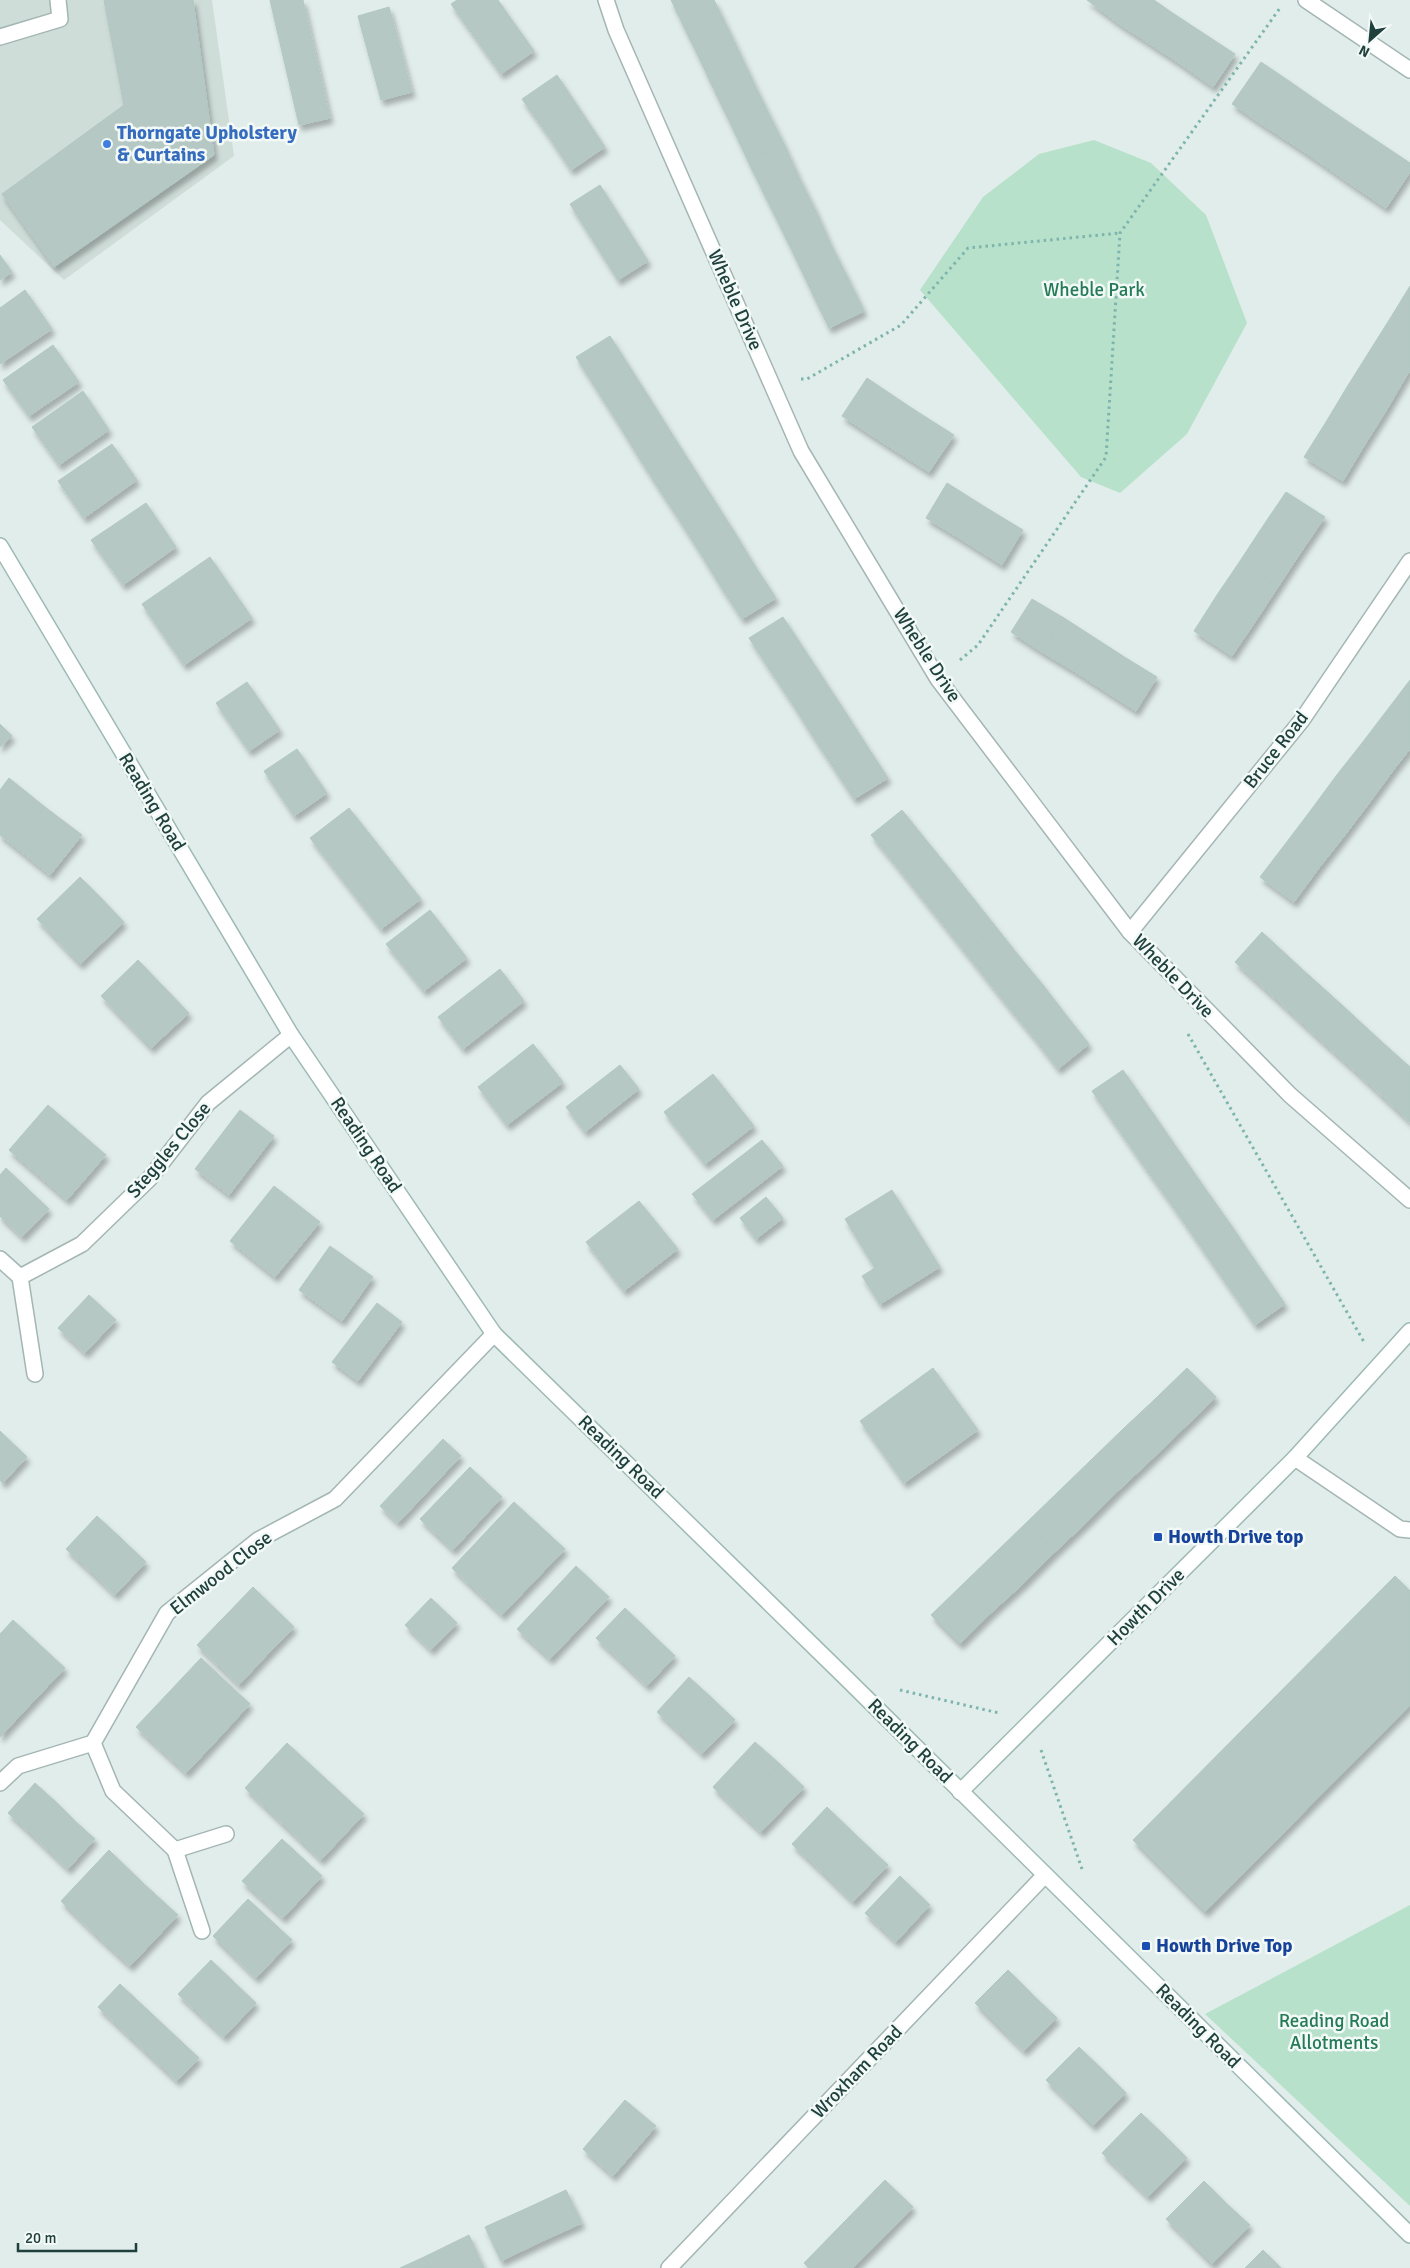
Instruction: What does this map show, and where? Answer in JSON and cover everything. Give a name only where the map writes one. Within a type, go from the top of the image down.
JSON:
[{"type":"street","points":[[0,37],[60,19],[58,0]]},
{"type":"street","name":"Wheble Drive","points":[[606,0],[616,30],[801,450],[938,679],[1130,932],[1290,1095],[1410,1200]]},
{"type":"street","points":[[1306,0],[1410,70]]},
{"type":"street","name":"Reading Road","points":[[0,546],[291,1035],[494,1334],[1410,2235]]},
{"type":"street","name":"Bruce Road","points":[[1130,932],[1302,720],[1410,561]]},
{"type":"street","name":"Steggles Close","points":[[20,1277],[82,1244],[150,1178],[208,1103],[291,1035]]},
{"type":"street","points":[[0,1259],[20,1277],[35,1374]]},
{"type":"street","name":"Howth Drive","points":[[960,1792],[1294,1458],[1410,1332]]},
{"type":"street","name":"Elmwood Close","points":[[93,1743],[167,1613],[258,1540],[334,1498],[494,1334]]},
{"type":"street","points":[[1294,1458],[1400,1529],[1410,1530]]},
{"type":"street","points":[[0,1783],[18,1766],[93,1743],[113,1791],[175,1850],[202,1931]]},
{"type":"street","points":[[175,1850],[226,1834]]},
{"type":"street","name":"Wroxham Road","points":[[669,2268],[1045,1875]]},
{"type":"path","points":[[938,679],[978,644],[1106,456],[1120,233],[1281,6]]},
{"type":"path","points":[[772,383],[807,378],[901,325],[968,248],[1120,233]]},
{"type":"path","points":[[1184,1026],[1378,1367]]},
{"type":"shaded area","points":[[0,0],[212,0],[234,156],[64,280],[0,220]]},
{"type":"green space","name":"Wheble Park","points":[[1094,140],[1151,163],[1206,215],[1247,323],[1187,434],[1120,493],[1081,477],[920,290],[983,197],[1039,154]]},
{"type":"green space","name":"Reading Road Allotments","points":[[1410,1905],[1410,2206],[1205,2014]]},
{"type":"building","points":[[104,0],[193,0],[214,155],[54,267],[2,194],[124,105]]},
{"type":"building","points":[[270,0],[303,0],[330,118],[299,125]]},
{"type":"building","points":[[457,0],[498,0],[509,16],[476,39],[451,4]]},
{"type":"building","points":[[671,0],[714,0],[719,10],[684,27]]},
{"type":"building","points":[[1087,0],[1133,0],[1118,23]]},
{"type":"building","points":[[1133,0],[1154,0],[1171,12],[1150,44],[1118,23]]},
{"type":"building","points":[[389,7],[412,92],[381,100],[358,16]]},
{"type":"building","points":[[719,10],[735,43],[700,60],[684,27]]},
{"type":"building","points":[[1171,12],[1203,33],[1182,65],[1150,44]]},
{"type":"building","points":[[509,16],[534,51],[501,74],[476,39]]},
{"type":"building","points":[[1203,33],[1235,54],[1213,87],[1182,65]]},
{"type":"building","points":[[735,43],[751,77],[716,94],[700,60]]},
{"type":"building","points":[[1261,62],[1292,83],[1263,125],[1232,104]]},
{"type":"building","points":[[557,75],[581,111],[547,134],[522,99]]},
{"type":"building","points":[[751,77],[767,110],[732,127],[716,94]]},
{"type":"building","points":[[1292,83],[1322,104],[1294,145],[1263,125]]},
{"type":"building","points":[[1322,104],[1353,125],[1325,166],[1294,145]]},
{"type":"building","points":[[767,110],[784,144],[748,161],[732,127]]},
{"type":"building","points":[[581,111],[605,147],[571,170],[547,134]]},
{"type":"building","points":[[1353,125],[1383,145],[1355,187],[1325,166]]},
{"type":"building","points":[[784,144],[799,177],[764,194],[748,161]]},
{"type":"building","points":[[1383,145],[1410,163],[1410,172],[1386,208],[1355,187]]},
{"type":"building","points":[[799,177],[816,211],[781,228],[764,194]]},
{"type":"building","points":[[600,185],[624,223],[594,242],[570,204]]},
{"type":"building","points":[[816,211],[831,245],[797,261],[781,228]]},
{"type":"building","points":[[624,223],[648,261],[618,280],[594,242]]},
{"type":"building","points":[[831,245],[848,278],[813,295],[797,261]]},
{"type":"building","points":[[0,255],[12,272],[0,280]]},
{"type":"building","points":[[848,278],[864,311],[829,328],[813,295]]},
{"type":"building","points":[[1410,286],[1410,329],[1391,317]]},
{"type":"building","points":[[25,290],[52,329],[0,364],[0,308]]},
{"type":"building","points":[[1391,317],[1410,329],[1410,371],[1407,375],[1369,352]]},
{"type":"building","points":[[610,336],[631,369],[597,390],[576,357]]},
{"type":"building","points":[[53,345],[79,382],[29,416],[3,380]]},
{"type":"building","points":[[1369,352],[1407,375],[1386,411],[1347,387]]},
{"type":"building","points":[[631,369],[652,402],[618,423],[597,390]]},
{"type":"building","points":[[867,378],[910,407],[885,444],[842,416]]},
{"type":"building","points":[[1347,387],[1386,411],[1364,446],[1326,422]]},
{"type":"building","points":[[83,391],[109,430],[59,465],[32,427]]},
{"type":"building","points":[[652,402],[672,434],[638,456],[618,423]]},
{"type":"building","points":[[910,407],[954,435],[929,472],[885,444]]},
{"type":"building","points":[[1326,422],[1364,446],[1343,481],[1304,457]]},
{"type":"building","points":[[672,434],[693,467],[659,489],[638,456]]},
{"type":"building","points":[[112,444],[137,480],[84,518],[58,481]]},
{"type":"building","points":[[693,467],[714,500],[680,521],[659,489]]},
{"type":"building","points":[[947,483],[985,507],[964,541],[926,518]]},
{"type":"building","points":[[1286,492],[1325,517],[1301,552],[1263,526]]},
{"type":"building","points":[[714,500],[735,533],[701,554],[680,521]]},
{"type":"building","points":[[146,503],[176,547],[123,585],[91,540]]},
{"type":"building","points":[[985,507],[1023,530],[1002,565],[964,541]]},
{"type":"building","points":[[1263,526],[1301,552],[1278,587],[1240,561]]},
{"type":"building","points":[[735,533],[755,566],[721,587],[701,554]]},
{"type":"building","points":[[210,557],[252,618],[184,665],[142,604]]},
{"type":"building","points":[[1240,561],[1278,587],[1255,622],[1217,595]]},
{"type":"building","points":[[755,566],[776,598],[742,619],[721,587]]},
{"type":"building","points":[[1217,595],[1255,622],[1232,656],[1194,631]]},
{"type":"building","points":[[1032,599],[1064,618],[1042,652],[1011,632]]},
{"type":"building","points":[[783,617],[804,649],[770,670],[749,638]]},
{"type":"building","points":[[1064,618],[1095,638],[1074,671],[1042,652]]},
{"type":"building","points":[[1095,638],[1126,658],[1105,691],[1074,671]]},
{"type":"building","points":[[804,649],[825,681],[792,703],[770,670]]},
{"type":"building","points":[[1126,658],[1157,677],[1136,711],[1105,691]]},
{"type":"building","points":[[1410,680],[1410,726],[1388,709]]},
{"type":"building","points":[[825,681],[846,713],[812,735],[792,703]]},
{"type":"building","points":[[247,682],[280,730],[249,751],[216,703]]},
{"type":"building","points":[[1388,709],[1410,726],[1410,749],[1395,768],[1362,743]]},
{"type":"building","points":[[846,713],[867,746],[833,767],[812,735]]},
{"type":"building","points":[[0,724],[12,736],[0,747]]},
{"type":"building","points":[[1362,743],[1395,768],[1370,802],[1336,776]]},
{"type":"building","points":[[867,746],[888,778],[854,799],[833,767]]},
{"type":"building","points":[[297,749],[327,793],[294,816],[264,771]]},
{"type":"building","points":[[1336,776],[1370,802],[1345,835],[1311,810]]},
{"type":"building","points":[[9,778],[45,807],[14,846],[0,835],[0,790]]},
{"type":"building","points":[[45,807],[82,835],[50,875],[14,846]]},
{"type":"building","points":[[349,808],[421,899],[381,929],[310,838]]},
{"type":"building","points":[[902,810],[926,840],[895,864],[871,835]]},
{"type":"building","points":[[1311,810],[1345,835],[1319,868],[1286,843]]},
{"type":"building","points":[[926,840],[949,868],[918,893],[895,864]]},
{"type":"building","points":[[1286,843],[1319,868],[1294,902],[1260,877]]},
{"type":"building","points":[[949,868],[973,898],[942,923],[918,893]]},
{"type":"building","points":[[80,877],[102,899],[58,941],[37,919]]},
{"type":"building","points":[[973,898],[996,927],[965,952],[942,923]]},
{"type":"building","points":[[102,899],[124,922],[80,964],[58,941]]},
{"type":"building","points":[[430,910],[467,958],[424,991],[386,944]]},
{"type":"building","points":[[996,927],[1019,956],[988,981],[965,952]]},
{"type":"building","points":[[1262,932],[1302,969],[1275,998],[1235,962]]},
{"type":"building","points":[[1019,956],[1043,985],[1011,1010],[988,981]]},
{"type":"building","points":[[138,960],[163,986],[126,1022],[101,996]]},
{"type":"building","points":[[500,969],[524,1001],[463,1049],[438,1017]]},
{"type":"building","points":[[1302,969],[1342,1005],[1315,1035],[1275,998]]},
{"type":"building","points":[[1043,985],[1066,1015],[1035,1039],[1011,1010]]},
{"type":"building","points":[[163,986],[189,1013],[151,1048],[126,1022]]},
{"type":"building","points":[[1342,1005],[1382,1042],[1355,1071],[1315,1035]]},
{"type":"building","points":[[1066,1015],[1089,1044],[1058,1069],[1035,1039]]},
{"type":"building","points":[[1382,1042],[1410,1067],[1410,1092],[1395,1108],[1355,1071]]},
{"type":"building","points":[[533,1044],[563,1082],[507,1125],[478,1087]]},
{"type":"building","points":[[620,1065],[639,1089],[585,1132],[566,1107]]},
{"type":"building","points":[[1123,1070],[1150,1109],[1119,1130],[1092,1091]]},
{"type":"building","points":[[713,1074],[754,1126],[705,1164],[664,1112]]},
{"type":"building","points":[[1410,1092],[1410,1122],[1395,1108]]},
{"type":"building","points":[[48,1105],[106,1155],[67,1200],[9,1150]]},
{"type":"building","points":[[1150,1109],[1177,1148],[1146,1169],[1119,1130]]},
{"type":"building","points":[[240,1110],[274,1136],[229,1195],[195,1169]]},
{"type":"building","points":[[762,1140],[783,1166],[713,1220],[692,1194]]},
{"type":"building","points":[[1177,1148],[1204,1187],[1174,1208],[1146,1169]]},
{"type":"building","points":[[6,1168],[49,1209],[22,1237],[0,1216],[0,1175]]},
{"type":"building","points":[[274,1186],[320,1222],[275,1277],[230,1241]]},
{"type":"building","points":[[1204,1187],[1231,1225],[1201,1247],[1174,1208]]},
{"type":"building","points":[[892,1190],[940,1267],[880,1304],[862,1276],[875,1268],[845,1219]]},
{"type":"building","points":[[766,1197],[783,1218],[756,1239],[740,1218]]},
{"type":"building","points":[[639,1201],[678,1249],[624,1291],[586,1242]]},
{"type":"building","points":[[1231,1225],[1258,1265],[1228,1286],[1201,1247]]},
{"type":"building","points":[[330,1246],[373,1277],[342,1321],[299,1290]]},
{"type":"building","points":[[1258,1265],[1285,1304],[1255,1325],[1228,1286]]},
{"type":"building","points":[[89,1295],[116,1320],[85,1353],[58,1328]]},
{"type":"building","points":[[377,1303],[402,1322],[358,1381],[332,1362]]},
{"type":"building","points":[[933,1368],[978,1430],[904,1483],[860,1421]]},
{"type":"building","points":[[1187,1368],[1216,1397],[1184,1428],[1155,1399]]},
{"type":"building","points":[[1155,1399],[1184,1428],[1152,1459],[1123,1429]]},
{"type":"building","points":[[1123,1429],[1152,1459],[1119,1490],[1091,1460]]},
{"type":"building","points":[[0,1431],[27,1457],[3,1483],[0,1480]]},
{"type":"building","points":[[443,1439],[461,1456],[398,1523],[380,1506]]},
{"type":"building","points":[[1091,1460],[1119,1490],[1088,1521],[1059,1491]]},
{"type":"building","points":[[470,1467],[502,1497],[453,1550],[420,1519]]},
{"type":"building","points":[[1059,1491],[1088,1521],[1055,1552],[1027,1522]]},
{"type":"building","points":[[514,1502],[565,1549],[502,1615],[452,1568]]},
{"type":"building","points":[[97,1516],[122,1539],[91,1572],[66,1549]]},
{"type":"building","points":[[1027,1522],[1055,1552],[1024,1583],[995,1553]]},
{"type":"building","points":[[122,1539],[146,1562],[115,1595],[91,1572]]},
{"type":"building","points":[[995,1553],[1024,1583],[991,1613],[963,1584]]},
{"type":"building","points":[[576,1566],[609,1597],[550,1659],[517,1629]]},
{"type":"building","points":[[1395,1576],[1410,1591],[1410,1705],[1205,1912],[1133,1840]]},
{"type":"building","points":[[963,1584],[991,1613],[960,1644],[931,1615]]},
{"type":"building","points":[[253,1587],[294,1627],[266,1656],[225,1616]]},
{"type":"building","points":[[431,1598],[457,1623],[431,1650],[405,1625]]},
{"type":"building","points":[[625,1608],[650,1632],[622,1662],[596,1638]]},
{"type":"building","points":[[225,1616],[266,1656],[239,1685],[197,1645]]},
{"type":"building","points":[[13,1620],[65,1668],[30,1705],[0,1677],[0,1634]]},
{"type":"building","points":[[650,1632],[675,1656],[647,1686],[622,1662]]},
{"type":"building","points":[[201,1658],[250,1704],[218,1739],[169,1692]]},
{"type":"building","points":[[0,1677],[30,1705],[0,1737]]},
{"type":"building","points":[[689,1677],[712,1698],[680,1733],[657,1712]]},
{"type":"building","points":[[169,1692],[218,1739],[186,1773],[136,1727]]},
{"type":"building","points":[[712,1698],[735,1720],[702,1754],[680,1733]]},
{"type":"building","points":[[755,1742],[780,1764],[737,1810],[713,1787]]},
{"type":"building","points":[[287,1743],[364,1814],[321,1860],[245,1788]]},
{"type":"building","points":[[780,1764],[804,1787],[761,1832],[737,1810]]},
{"type":"building","points":[[35,1783],[56,1802],[28,1831],[8,1813]]},
{"type":"building","points":[[56,1802],[75,1821],[48,1850],[28,1831]]},
{"type":"building","points":[[827,1807],[857,1836],[823,1873],[792,1844]]},
{"type":"building","points":[[75,1821],[95,1839],[68,1869],[48,1850]]},
{"type":"building","points":[[857,1836],[888,1865],[853,1902],[823,1873]]},
{"type":"building","points":[[282,1839],[322,1876],[283,1918],[242,1881]]},
{"type":"building","points":[[109,1850],[143,1883],[95,1934],[61,1901]]},
{"type":"building","points":[[900,1876],[930,1905],[896,1942],[865,1913]]},
{"type":"building","points":[[143,1883],[178,1915],[130,1966],[95,1934]]},
{"type":"building","points":[[248,1899],[292,1940],[256,1978],[213,1936]]},
{"type":"building","points":[[211,1960],[256,2003],[224,2037],[178,1994]]},
{"type":"building","points":[[1008,1970],[1032,1994],[999,2027],[975,2003]]},
{"type":"building","points":[[120,1984],[199,2058],[177,2081],[98,2007]]},
{"type":"building","points":[[1032,1994],[1057,2018],[1024,2051],[999,2027]]},
{"type":"building","points":[[1079,2047],[1103,2070],[1070,2103],[1046,2080]]},
{"type":"building","points":[[1103,2070],[1126,2093],[1093,2126],[1070,2103]]},
{"type":"building","points":[[625,2100],[656,2126],[613,2176],[583,2149]]},
{"type":"building","points":[[1141,2113],[1164,2135],[1125,2175],[1102,2153]]},
{"type":"building","points":[[1164,2135],[1187,2158],[1148,2197],[1125,2175]]},
{"type":"building","points":[[885,2180],[913,2207],[872,2249],[845,2221]]},
{"type":"building","points":[[1204,2181],[1226,2203],[1189,2241],[1166,2219]]},
{"type":"building","points":[[566,2190],[582,2223],[540,2242],[525,2209]]},
{"type":"building","points":[[1226,2203],[1250,2225],[1212,2264],[1189,2241]]},
{"type":"building","points":[[525,2209],[540,2242],[501,2261],[485,2227]]},
{"type":"building","points":[[845,2221],[872,2249],[853,2268],[809,2268],[804,2263]]},
{"type":"building","points":[[469,2235],[484,2268],[429,2268],[424,2257]]},
{"type":"building","points":[[1263,2250],[1281,2268],[1245,2268]]},
{"type":"building","points":[[424,2257],[429,2268],[400,2268]]},
{"type":"place","name":"Thorngate Upholstery & Curtains","points":[[107,144]]},
{"type":"place","name":"Howth Drive top","points":[[1158,1537]]},
{"type":"place","name":"Howth Drive Top","points":[[1146,1946]]}]
